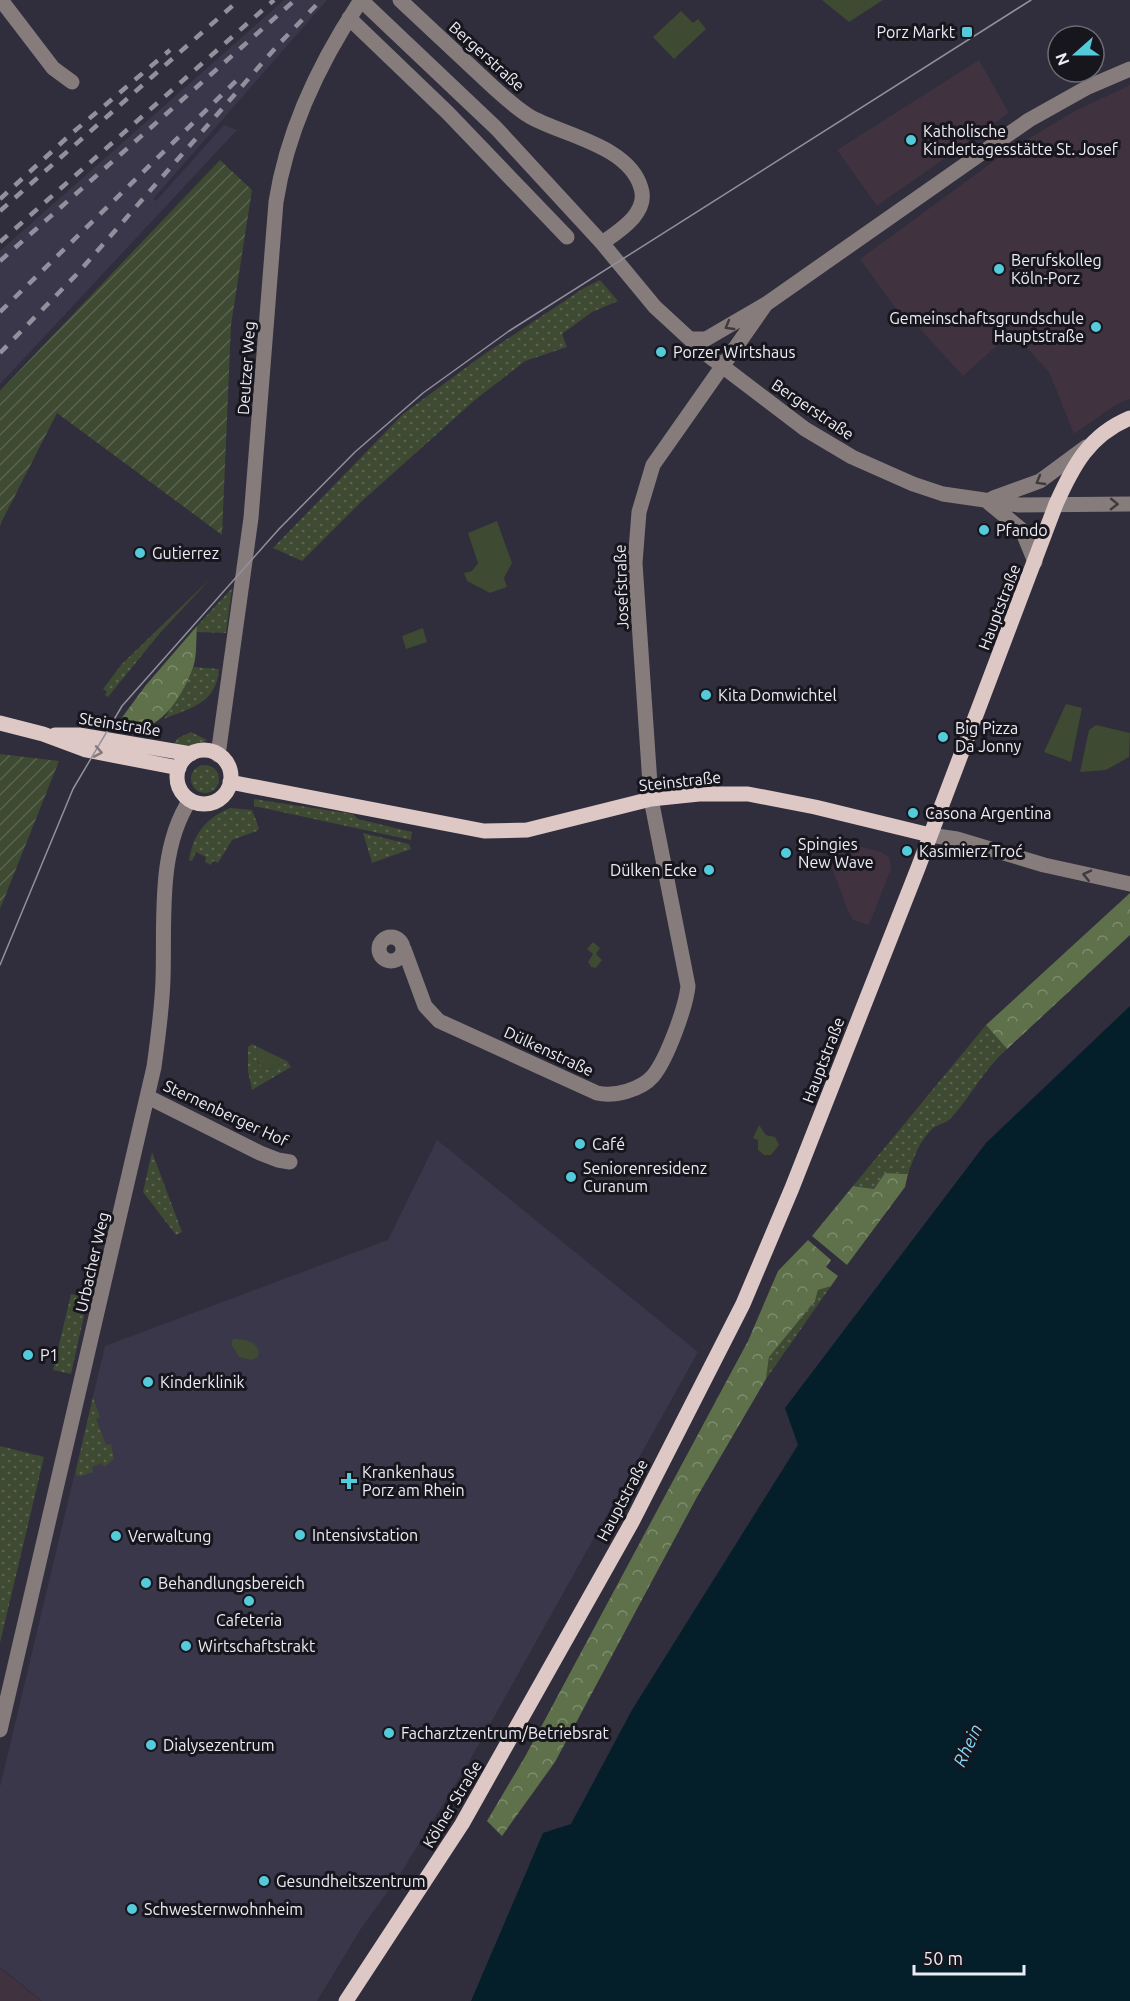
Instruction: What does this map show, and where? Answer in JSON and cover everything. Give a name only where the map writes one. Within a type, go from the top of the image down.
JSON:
[{"type":"main road","name":"Hauptstraße","points":[[525,1713],[632,1522],[743,1304],[797,1178],[1056,504],[1077,460],[1087,446],[1099,435],[1130,418]]},
{"type":"main road","name":"Steinstraße","points":[[0,724],[43,734],[86,750],[179,768]]},
{"type":"main road","name":"Steinstraße","points":[[43,734],[79,735],[191,754]]},
{"type":"main road","points":[[203,750],[218,755],[227,764],[230,782],[227,790],[215,802],[207,804],[190,800],[178,786],[179,768],[191,754],[203,750]]},
{"type":"main road","name":"Steinstraße","points":[[230,782],[484,831],[506,833],[579,818],[651,799],[699,794],[748,794],[838,812],[930,835]]},
{"type":"main road","name":"Kölner Straße","points":[[346,2001],[456,1834],[525,1713]]},
{"type":"street","points":[[1,0],[53,68],[72,82]]},
{"type":"street","name":"Deutzer Weg","points":[[218,755],[251,518],[280,175],[314,84],[361,0]]},
{"type":"street","name":"Bergerstraße","points":[[361,0],[514,147],[602,243],[650,302],[723,368],[805,429],[852,457],[913,484],[943,494],[1019,505],[1130,504]]},
{"type":"street","name":"Bergerstraße","points":[[400,0],[504,98],[538,121],[599,146],[623,163],[638,180],[642,195],[639,210],[630,222],[602,243]]},
{"type":"street","points":[[350,18],[448,113],[567,237]]},
{"type":"street","name":"Josefstraße","points":[[690,339],[706,339],[766,304],[1029,120],[1088,87],[1130,69]]},
{"type":"street","name":"Josefstraße","points":[[651,799],[635,563],[639,512],[653,465],[766,304]]},
{"type":"street","points":[[984,500],[1040,482],[1087,446]]},
{"type":"street","points":[[984,500],[1008,516],[1022,530],[1035,562]]},
{"type":"street","name":"Dülkenstraße","points":[[404,950],[425,1006],[439,1021],[597,1093],[617,1094],[647,1081],[654,1075],[681,1016],[688,986],[651,799]]},
{"type":"street","name":"Urbacher Weg","points":[[0,1730],[148,1097],[161,1010],[168,867],[178,822],[190,800]]},
{"type":"street","name":"Steinstraße","points":[[930,835],[957,839],[1051,866],[1130,884]]},
{"type":"street","name":"Sternenberger Hof","points":[[148,1097],[260,1153],[290,1162]]},
{"type":"shaded area","points":[[284,0],[327,0],[153,199],[156,201],[224,125],[237,130],[0,384],[0,251]]},
{"type":"shaded area","name":"Katholische Kindertagesstätte St. Josef","points":[[979,60],[1009,113],[877,206],[837,150]]},
{"type":"shaded area","name":"Berufskolleg Köln-Porz","points":[[1130,85],[1130,399],[1117,404],[1074,434],[1049,372],[1012,332],[963,376],[910,318],[905,321],[860,259],[1005,153],[1073,112]]},
{"type":"shaded area","points":[[829,838],[881,852],[889,857],[891,869],[869,925],[853,920],[847,908],[831,865]]},
{"type":"shaded area","name":"Krankenhaus Porz am Rhein","points":[[437,1140],[698,1352],[466,1767],[399,1876],[360,1930],[317,2001],[42,2001],[0,1967],[0,1787],[105,1346],[388,1240]]},
{"type":"shaded area","points":[[0,1968],[41,2001],[0,2001]]},
{"type":"green space","points":[[822,0],[883,0],[849,22]]},
{"type":"green space","points":[[681,11],[693,23],[698,19],[706,29],[674,59],[653,37]]},
{"type":"green space","points":[[220,160],[252,190],[231,325],[222,535],[57,413],[0,525],[0,391]]},
{"type":"green space","points":[[600,280],[618,301],[592,312],[562,334],[567,347],[525,361],[475,400],[362,501],[302,561],[273,548],[403,414],[483,355],[584,288]]},
{"type":"green space","points":[[497,521],[512,563],[504,578],[507,587],[490,593],[467,581],[464,573],[472,571],[478,563],[468,533]]},
{"type":"green space","points":[[211,578],[160,633],[108,697],[105,695],[107,692],[103,689],[121,665]]},
{"type":"green space","points":[[232,588],[226,633],[197,632],[197,626]]},
{"type":"green space","points":[[197,626],[193,668],[172,706],[153,724],[141,729],[127,732],[112,731],[146,685]]},
{"type":"green space","points":[[423,628],[427,642],[406,649],[402,636]]},
{"type":"green space","points":[[194,667],[219,669],[213,690],[201,703],[164,719]]},
{"type":"green space","points":[[1066,704],[1082,708],[1071,762],[1044,752]]},
{"type":"green space","points":[[1096,725],[1130,733],[1129,757],[1106,770],[1080,772],[1089,730]]},
{"type":"green space","points":[[191,732],[207,740],[194,748],[172,746],[178,738]]},
{"type":"green space","points":[[0,754],[59,761],[0,909]]},
{"type":"green space","points":[[205,765],[215,769],[219,779],[215,789],[205,793],[195,789],[191,779],[195,769]]},
{"type":"green space","points":[[254,799],[353,814],[358,819],[412,832],[411,840],[254,806]]},
{"type":"green space","points":[[230,808],[252,810],[259,828],[257,831],[232,840],[218,863],[213,861],[211,865],[205,862],[206,857],[196,852],[192,861],[189,860],[194,842],[202,828],[221,812]]},
{"type":"green space","points":[[363,833],[409,844],[411,849],[372,863]]},
{"type":"green space","points":[[1130,893],[1130,935],[1007,1049],[986,1025]]},
{"type":"green space","points":[[593,942],[600,948],[596,954],[602,960],[596,968],[591,967],[588,962],[593,954],[587,949]]},
{"type":"green space","points":[[986,1025],[1007,1049],[952,1117],[934,1127],[927,1134],[917,1150],[908,1174],[885,1173],[874,1189],[853,1186]]},
{"type":"green space","points":[[252,1044],[256,1046],[258,1063],[268,1070],[287,1061],[291,1067],[252,1090],[248,1071],[248,1047]]},
{"type":"green space","points":[[256,1046],[287,1061],[268,1070],[259,1063]]},
{"type":"green space","points":[[759,1125],[766,1135],[775,1137],[779,1145],[771,1155],[764,1155],[758,1150],[758,1140],[753,1138]]},
{"type":"green space","points":[[152,1152],[182,1232],[176,1235],[143,1192]]},
{"type":"green space","points":[[885,1173],[908,1174],[905,1187],[847,1265],[812,1236],[853,1186],[874,1189]]},
{"type":"green space","points":[[808,1240],[831,1260],[826,1267],[838,1276],[831,1286],[818,1290],[815,1301],[769,1357],[766,1379],[697,1497],[555,1762],[502,1836],[487,1821],[526,1755],[748,1341],[778,1271]]},
{"type":"green space","points":[[828,1285],[831,1286],[766,1379],[769,1357],[815,1301],[818,1290]]},
{"type":"green space","points":[[71,1294],[88,1298],[71,1374],[53,1370]]},
{"type":"green space","points":[[233,1339],[245,1340],[255,1345],[259,1352],[258,1357],[251,1360],[239,1357],[231,1344]]},
{"type":"green space","points":[[93,1397],[100,1417],[96,1419],[106,1445],[111,1444],[114,1459],[104,1467],[102,1463],[92,1467],[93,1472],[81,1476],[76,1475],[76,1471]]},
{"type":"green space","points":[[0,1446],[44,1457],[0,1643]]},
{"type":"water","name":"Rhein","points":[[1130,1006],[1130,2001],[471,2001],[543,1833],[571,1824],[632,1710],[798,1445],[785,1408],[986,1143]]},
{"type":"tram line","points":[[0,965],[73,789],[122,706],[279,529],[355,452],[423,393],[509,331],[1031,0]]},
{"type":"railway","points":[[0,211],[239,0]]},
{"type":"railway","points":[[0,242],[274,0]]},
{"type":"railway","points":[[0,261],[295,0]]},
{"type":"railway","points":[[0,353],[77,274],[279,44],[321,0]]},
{"type":"railway","points":[[0,199],[71,134],[170,50]]},
{"type":"railway","points":[[0,312],[238,79]]},
{"type":"place","name":"Porz Markt","points":[[967,32]]},
{"type":"place","name":"Katholische Kindertagesstätte St. Josef","points":[[911,140]]},
{"type":"place","name":"Berufskolleg Köln-Porz","points":[[999,269]]},
{"type":"place","name":"Gemeinschaftsgrundschule Hauptstraße","points":[[1096,327]]},
{"type":"place","name":"Porzer Wirtshaus","points":[[661,352]]},
{"type":"place","name":"Pfando","points":[[984,530]]},
{"type":"place","name":"Gutierrez","points":[[140,553]]},
{"type":"place","name":"Kita Domwichtel","points":[[706,695]]},
{"type":"place","name":"Big Pizza Da Jonny","points":[[943,737]]},
{"type":"place","name":"Casona Argentina","points":[[913,813]]},
{"type":"place","name":"Kasimierz Troć","points":[[907,851]]},
{"type":"place","name":"Spingies New Wave","points":[[786,853]]},
{"type":"place","name":"Dülken Ecke","points":[[709,870]]},
{"type":"place","name":"Café","points":[[580,1144]]},
{"type":"place","name":"Seniorenresidenz Curanum","points":[[571,1177]]},
{"type":"place","name":"P1","points":[[28,1355]]},
{"type":"place","name":"Kinderklinik","points":[[148,1382]]},
{"type":"place","name":"Krankenhaus Porz am Rhein","points":[[349,1481]]},
{"type":"place","name":"Intensivstation","points":[[300,1535]]},
{"type":"place","name":"Verwaltung","points":[[116,1536]]},
{"type":"place","name":"Behandlungsbereich","points":[[146,1583]]},
{"type":"place","name":"Cafeteria","points":[[249,1601]]},
{"type":"place","name":"Wirtschaftstrakt","points":[[186,1646]]},
{"type":"place","name":"Facharztzentrum/Betriebsrat","points":[[389,1733]]},
{"type":"place","name":"Dialysezentrum","points":[[151,1745]]},
{"type":"place","name":"Gesundheitszentrum","points":[[264,1881]]},
{"type":"place","name":"Schwesternwohnheim","points":[[132,1909]]}]
